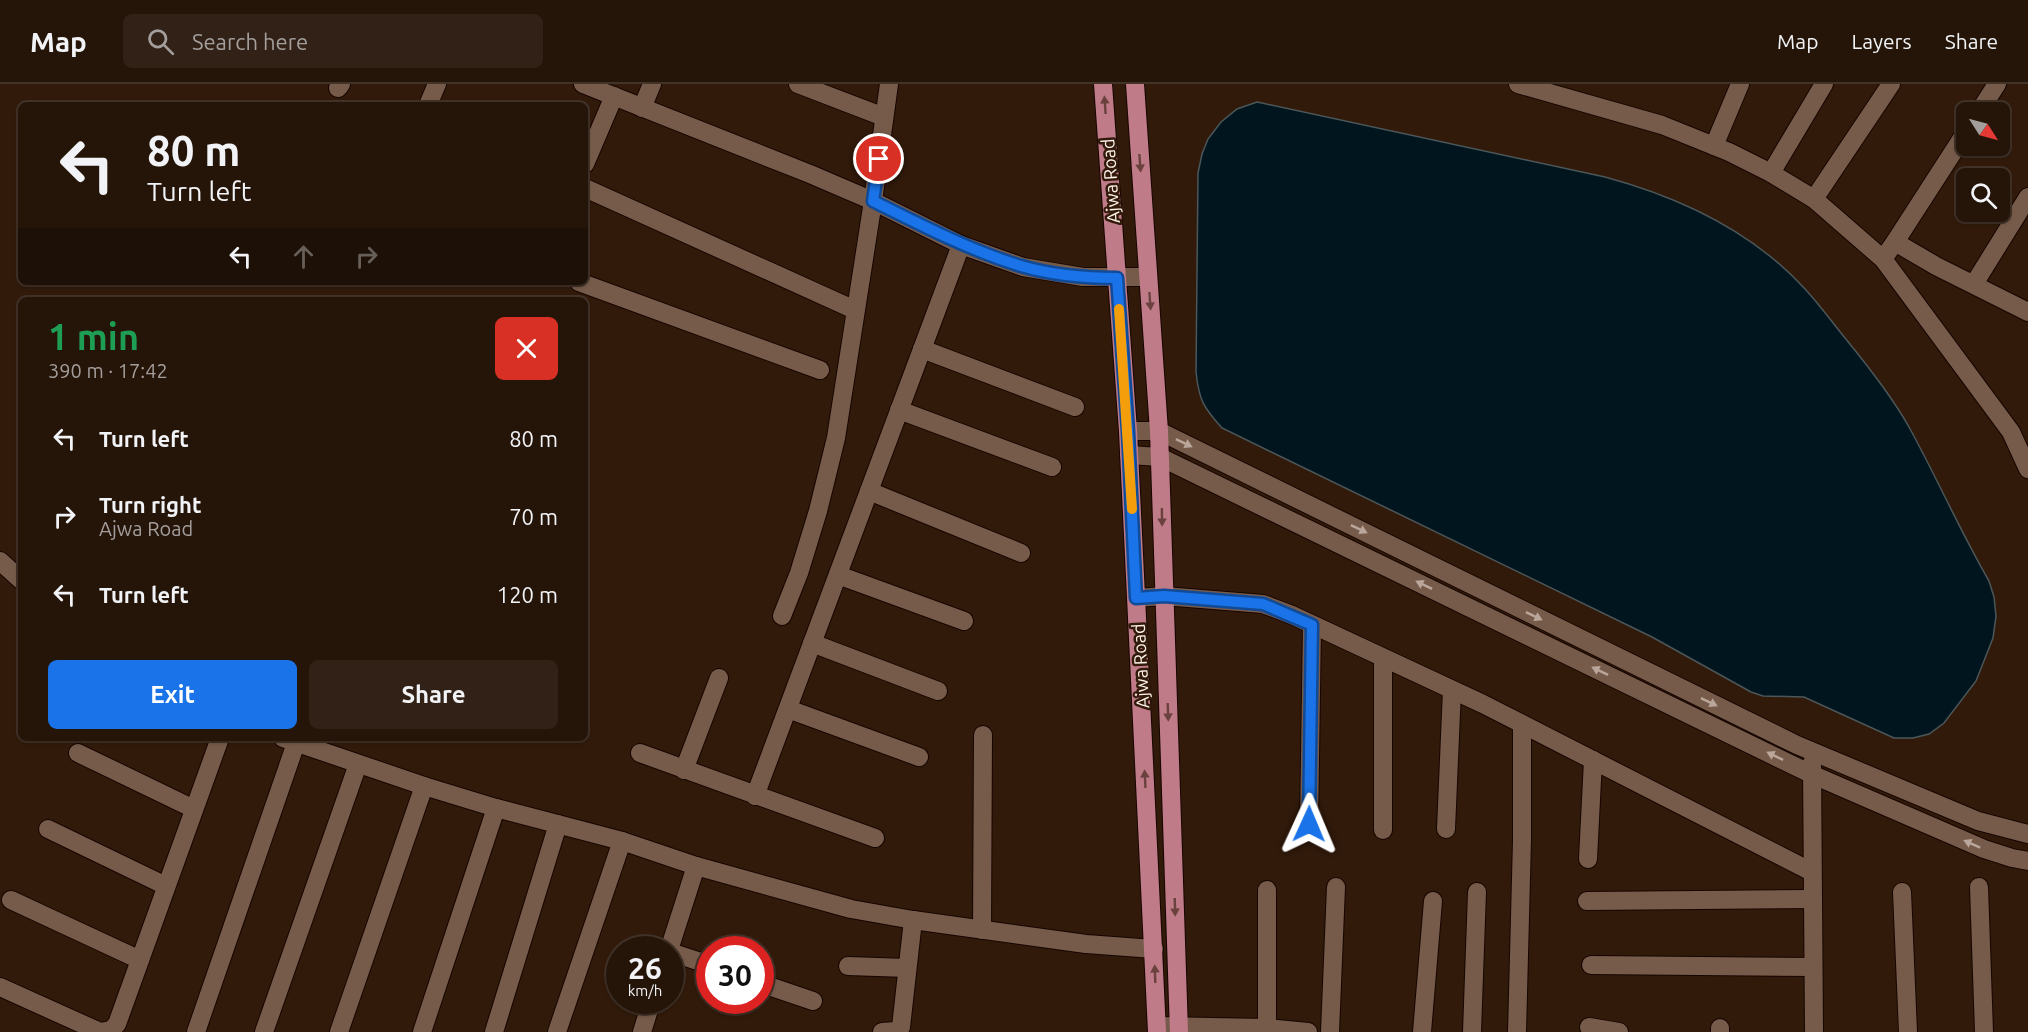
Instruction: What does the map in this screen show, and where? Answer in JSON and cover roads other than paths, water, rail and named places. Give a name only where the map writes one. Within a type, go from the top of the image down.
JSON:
[{"type":"main road","name":"Ajwa Road","points":[[1103,84],[1128,431],[1157,1029]]},
{"type":"main road","name":"Ajwa Road","points":[[1135,84],[1159,431],[1179,1029]]},
{"type":"street","points":[[429,102],[437,84]]},
{"type":"street","points":[[583,84],[810,174],[873,201],[961,244],[1023,267],[1083,278],[1148,277]]},
{"type":"street","points":[[642,108],[652,84]]},
{"type":"street","points":[[798,84],[884,117]]},
{"type":"street","points":[[782,616],[799,573],[818,511],[836,438],[873,201],[888,84]]},
{"type":"street","points":[[1518,84],[1556,90],[1662,125],[1771,173],[1814,199],[1883,259],[2011,432],[2028,470]]},
{"type":"street","points":[[1714,146],[1740,84]]},
{"type":"street","points":[[1771,173],[1824,84]]},
{"type":"street","points":[[1814,199],[1891,84]]},
{"type":"street","points":[[1985,102],[1997,84]]},
{"type":"street","points":[[588,157],[614,96]]},
{"type":"street","points":[[1883,259],[1956,147]]},
{"type":"street","points":[[588,189],[855,310]]},
{"type":"street","points":[[1974,284],[2028,197]]},
{"type":"street","points":[[1895,242],[2028,312]]},
{"type":"street","points":[[755,796],[961,244]]},
{"type":"street","points":[[587,285],[820,370]]},
{"type":"street","points":[[922,350],[1075,406]]},
{"type":"street","points":[[899,410],[1052,467]]},
{"type":"street","points":[[1128,431],[1159,431],[1813,752],[1978,821],[2028,834]]},
{"type":"street","points":[[1129,455],[1160,457],[1811,774],[1984,849],[2028,861]]},
{"type":"street","points":[[869,491],[1020,553]]},
{"type":"street","points":[[0,561],[18,577]]},
{"type":"street","points":[[838,575],[964,621]]},
{"type":"street","points":[[1136,598],[1164,596],[1263,604],[1522,724],[1812,872]]},
{"type":"street","points":[[1309,824],[1312,625]]},
{"type":"street","points":[[812,643],[938,691]]},
{"type":"street","points":[[1383,658],[1383,830]]},
{"type":"street","points":[[684,770],[719,678]]},
{"type":"street","points":[[1446,829],[1452,690]]},
{"type":"street","points":[[788,709],[919,757]]},
{"type":"street","points":[[1517,1032],[1522,840],[1522,724]]},
{"type":"street","points":[[982,930],[983,735]]},
{"type":"street","points":[[0,987],[100,1032],[111,1030],[117,1024],[219,741]]},
{"type":"street","points":[[196,1032],[290,741],[496,808],[622,841],[696,866],[851,909],[1086,944],[1154,949]]},
{"type":"street","points":[[1813,752],[1811,774],[1814,1032]]},
{"type":"street","points":[[78,753],[194,809]]},
{"type":"street","points":[[640,753],[875,838]]},
{"type":"street","points":[[1588,859],[1593,760]]},
{"type":"street","points":[[264,1032],[358,764]]},
{"type":"street","points":[[339,1032],[424,786]]},
{"type":"street","points":[[422,1032],[496,808]]},
{"type":"street","points":[[494,1032],[558,824]]},
{"type":"street","points":[[48,829],[166,886]]},
{"type":"street","points":[[557,1032],[622,841]]},
{"type":"street","points":[[675,936],[696,866]]},
{"type":"street","points":[[1979,887],[1984,1032]]},
{"type":"street","points":[[1330,1032],[1336,888]]},
{"type":"street","points":[[1267,890],[1267,1030]]},
{"type":"street","points":[[1472,1032],[1477,892]]},
{"type":"street","points":[[1902,892],[1908,1032]]},
{"type":"street","points":[[1587,901],[1813,899]]},
{"type":"street","points":[[11,900],[140,960]]},
{"type":"street","points":[[1422,1032],[1432,901]]},
{"type":"street","points":[[882,1032],[896,1031],[901,1027],[913,920]]},
{"type":"street","points":[[848,966],[908,968]]},
{"type":"street","points":[[1590,966],[1813,967]]},
{"type":"street","points":[[774,988],[813,1001]]},
{"type":"street","points":[[643,1032],[648,1014]]},
{"type":"street","points":[[1589,1028],[1619,1032]]},
{"type":"street","points":[[1157,1029],[1308,1032]]},
{"type":"water","points":[[1257,102],[1633,185],[1713,219],[1738,233],[1784,268],[1820,307],[1871,370],[1895,404],[1989,581],[1996,616],[1993,638],[1976,681],[1944,723],[1929,734],[1913,738],[1894,738],[1804,697],[1763,696],[1751,692],[1652,637],[1222,428],[1203,403],[1196,372],[1198,173],[1208,139],[1221,122],[1237,109]]}]
